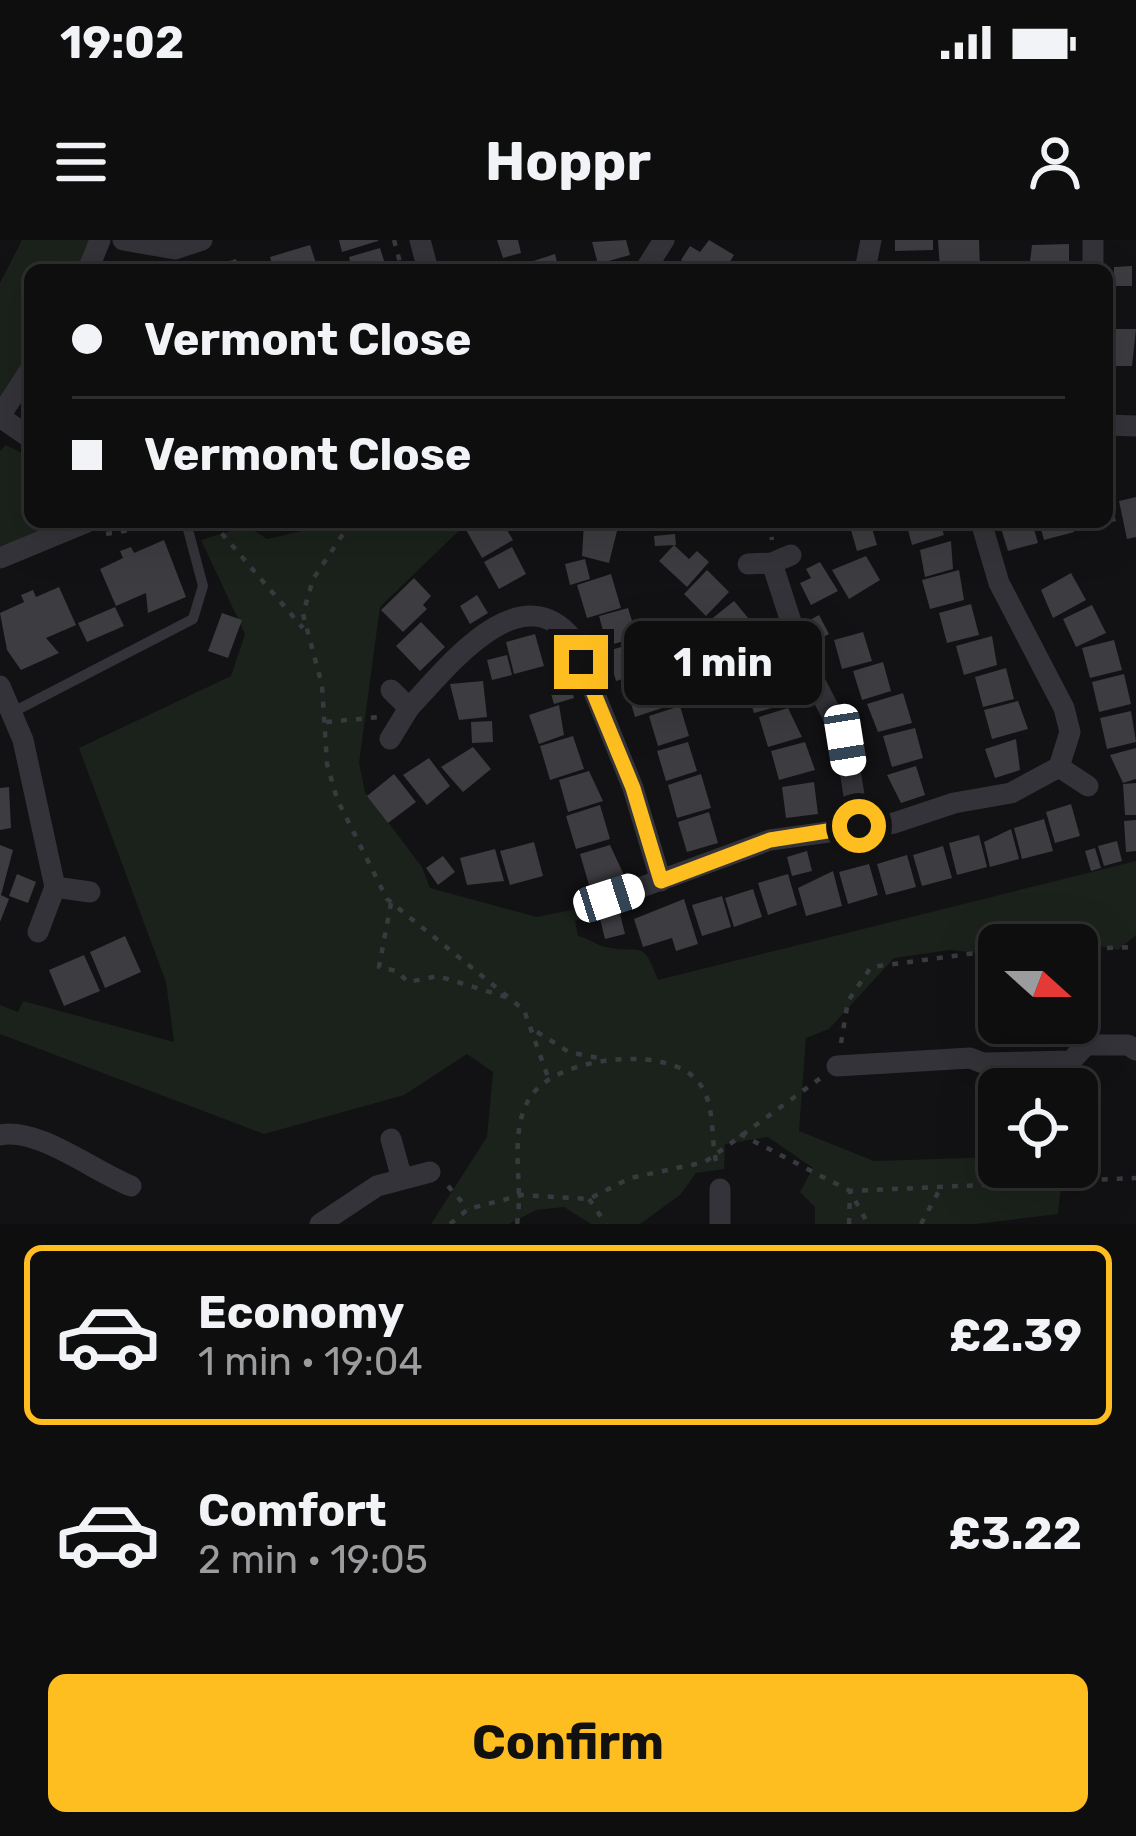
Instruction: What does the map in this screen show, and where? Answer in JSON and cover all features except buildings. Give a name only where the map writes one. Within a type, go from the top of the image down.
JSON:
[{"type":"street","points":[[123,240],[178,259],[202,240]]},
{"type":"street","points":[[0,417],[24,379]]},
{"type":"street","points":[[0,558],[72,528]]},
{"type":"street","points":[[609,898],[770,840],[894,823],[953,803],[1011,793],[1060,767],[1070,732],[1064,708],[999,583],[983,528]]},
{"type":"street","points":[[748,564],[782,560],[803,659],[845,740],[859,826]]},
{"type":"street","points":[[390,739],[406,711],[439,673],[496,627],[526,614],[553,620],[572,638],[633,788],[661,881]]},
{"type":"street","points":[[0,686],[15,711],[55,886],[38,932]]},
{"type":"street","points":[[391,690],[406,711]]},
{"type":"street","points":[[1060,767],[1088,786]]},
{"type":"street","points":[[55,886],[90,892]]},
{"type":"street","points":[[837,1066],[970,1058],[983,1063],[1071,1061],[1086,1045],[1128,1045],[1136,1050]]},
{"type":"street","points":[[0,1135],[40,1139],[90,1170],[131,1186]]},
{"type":"street","points":[[391,1139],[402,1179]]},
{"type":"street","points":[[320,1224],[347,1202],[430,1172]]},
{"type":"street","points":[[720,1189],[720,1224]]},
{"type":"lane","points":[[15,711],[193,619],[202,586],[188,528]]},
{"type":"path","points":[[217,528],[304,628],[322,685],[327,764],[338,799],[391,903],[512,1000],[533,1028],[555,1046],[603,1059],[652,1060],[687,1070],[708,1096],[720,1189]]},
{"type":"path","points":[[304,628],[314,579],[347,528]]},
{"type":"path","points":[[326,722],[406,711]]},
{"type":"path","points":[[391,903],[379,967],[398,971],[408,982],[438,976],[512,1000]]},
{"type":"path","points":[[1098,948],[1136,947]]},
{"type":"path","points":[[450,1224],[468,1208],[522,1195],[589,1199],[630,1178],[705,1162],[837,1066],[848,1001],[871,967],[978,953]]},
{"type":"path","points":[[533,1028],[549,1080]]},
{"type":"path","points":[[517,1224],[522,1195],[520,1120],[532,1093],[549,1080],[603,1059]]},
{"type":"path","points":[[740,1134],[850,1191],[1136,1178]]},
{"type":"path","points":[[430,1172],[432,1185],[450,1186],[468,1208]]},
{"type":"path","points":[[921,1224],[943,1184]]},
{"type":"path","points":[[849,1224],[850,1191]]},
{"type":"path","points":[[850,1191],[868,1224]]},
{"type":"path","points":[[589,1199],[606,1224]]},
{"type":"shaded area","points":[[22,240],[97,240],[89,264],[24,264],[24,378],[0,412],[0,283]]},
{"type":"shaded area","points":[[6,445],[24,454],[24,528],[63,528],[0,560],[0,451]]},
{"type":"shaded area","points":[[250,528],[267,539],[316,528],[462,528],[380,607],[359,763],[365,792],[422,867],[430,888],[537,917],[596,905],[597,915],[575,921],[578,936],[606,947],[640,950],[658,980],[1136,861],[1136,935],[1118,950],[1098,946],[1098,924],[978,924],[978,953],[950,950],[894,958],[829,1029],[806,1038],[799,1131],[874,1161],[978,1158],[978,1188],[1061,1188],[1058,1214],[976,1224],[815,1224],[815,1207],[800,1192],[813,1168],[768,1137],[725,1144],[724,1169],[696,1173],[680,1195],[640,1224],[591,1224],[564,1207],[536,1210],[509,1224],[431,1224],[487,1137],[493,1072],[467,1054],[404,1095],[264,1134],[0,1034],[0,1005],[18,1012],[23,1001],[174,1042],[166,982],[79,748],[231,676],[245,634],[201,540]]},
{"type":"route","points":[[581,662],[633,788],[661,881],[770,840],[859,826]]}]
